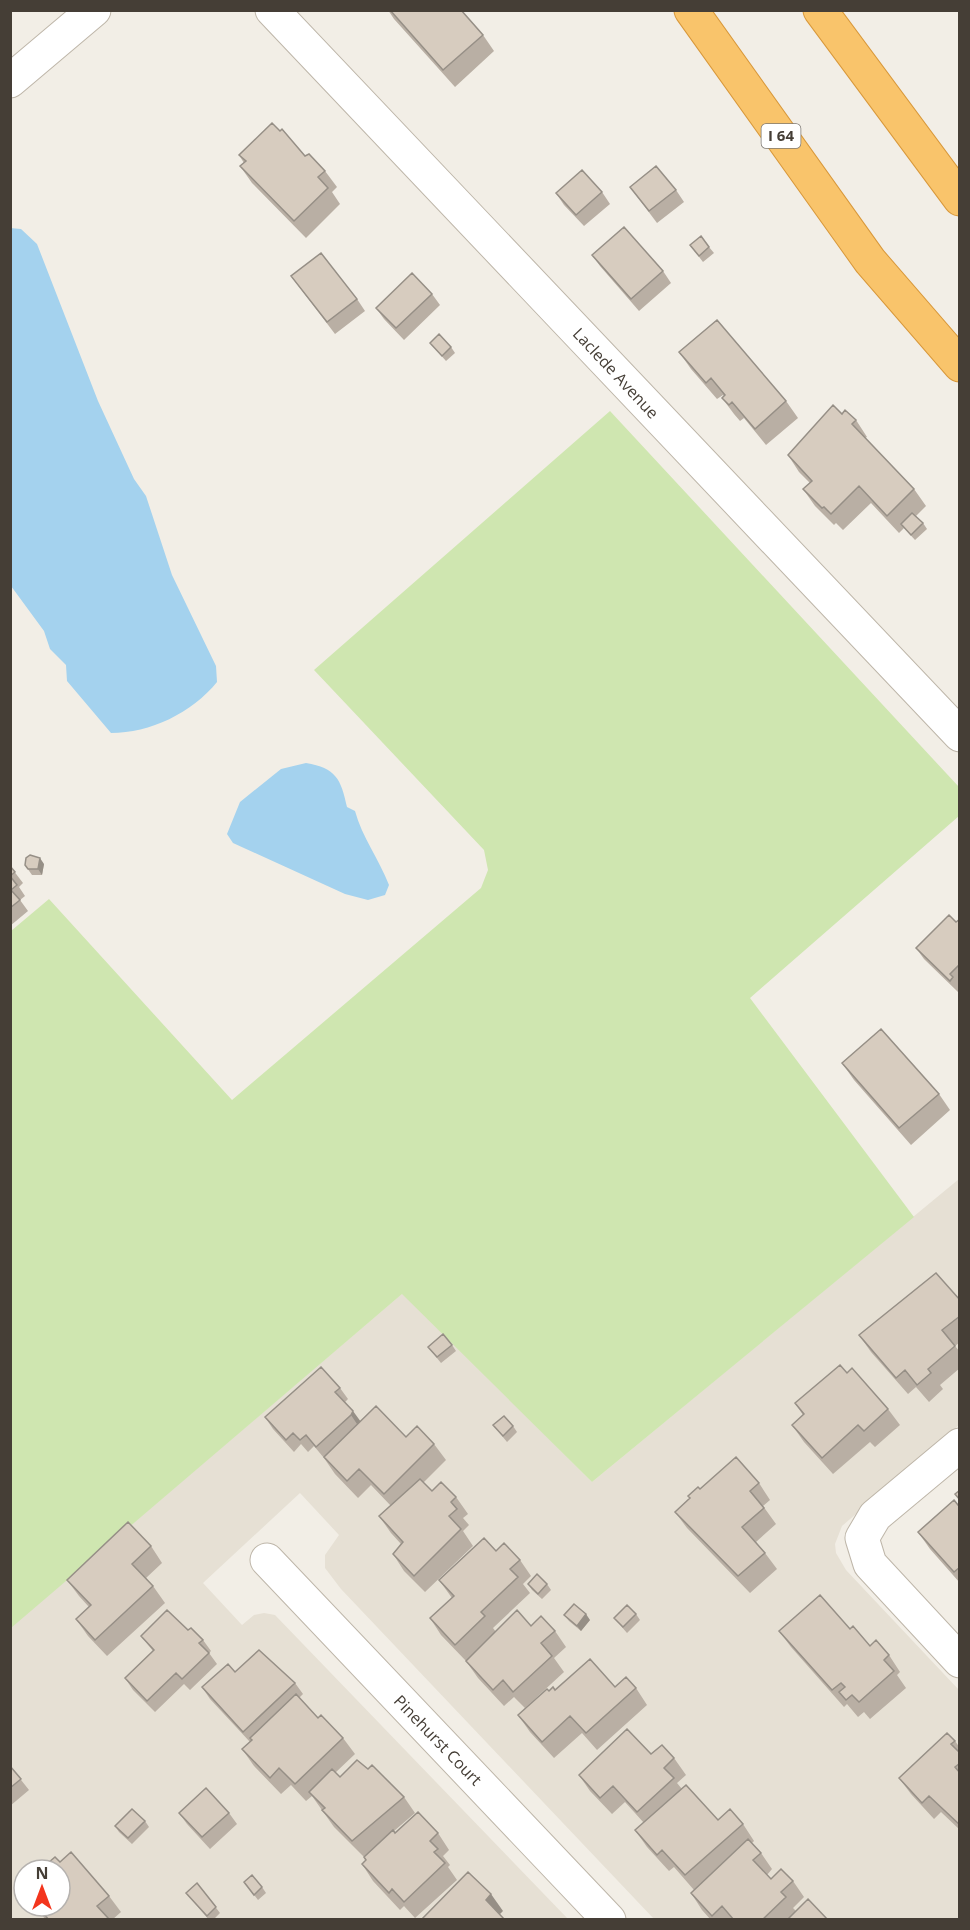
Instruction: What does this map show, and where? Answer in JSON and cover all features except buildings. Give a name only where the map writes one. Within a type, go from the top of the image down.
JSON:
[{"type":"highway","name":"I 64","points":[[691,10],[870,261],[960,365]]},
{"type":"highway","points":[[820,10],[960,199]]},
{"type":"street","points":[[10,81],[94,10]]},
{"type":"street","name":"Laclede Avenue","points":[[273,10],[960,735]]},
{"type":"street","points":[[960,1445],[875,1516],[862,1538],[870,1564],[960,1661]]},
{"type":"street","name":"Pinehurst Court","points":[[267,1560],[609,1920]]},
{"type":"shaded area","points":[[959,1179],[959,1425],[842,1526],[835,1544],[836,1553],[846,1570],[959,1690],[959,1919],[654,1919],[341,1589],[325,1568],[325,1555],[339,1535],[300,1493],[203,1583],[242,1625],[254,1615],[264,1613],[275,1615],[568,1919],[11,1919],[10,1628],[403,1293],[592,1482]]},
{"type":"green space","points":[[610,411],[959,787],[959,816],[750,998],[914,1217],[592,1482],[402,1294],[11,1628],[11,931],[49,899],[232,1100],[481,888],[488,870],[484,850],[314,670]]},
{"type":"water","points":[[10,228],[21,229],[37,244],[98,401],[134,479],[146,496],[172,575],[216,666],[217,682],[207,693],[183,712],[155,725],[111,733],[67,681],[66,665],[50,649],[44,631],[11,586]]},
{"type":"water","points":[[306,763],[324,768],[336,776],[347,807],[355,811],[389,885],[385,895],[368,900],[345,894],[233,843],[227,834],[240,802],[281,769]]}]
